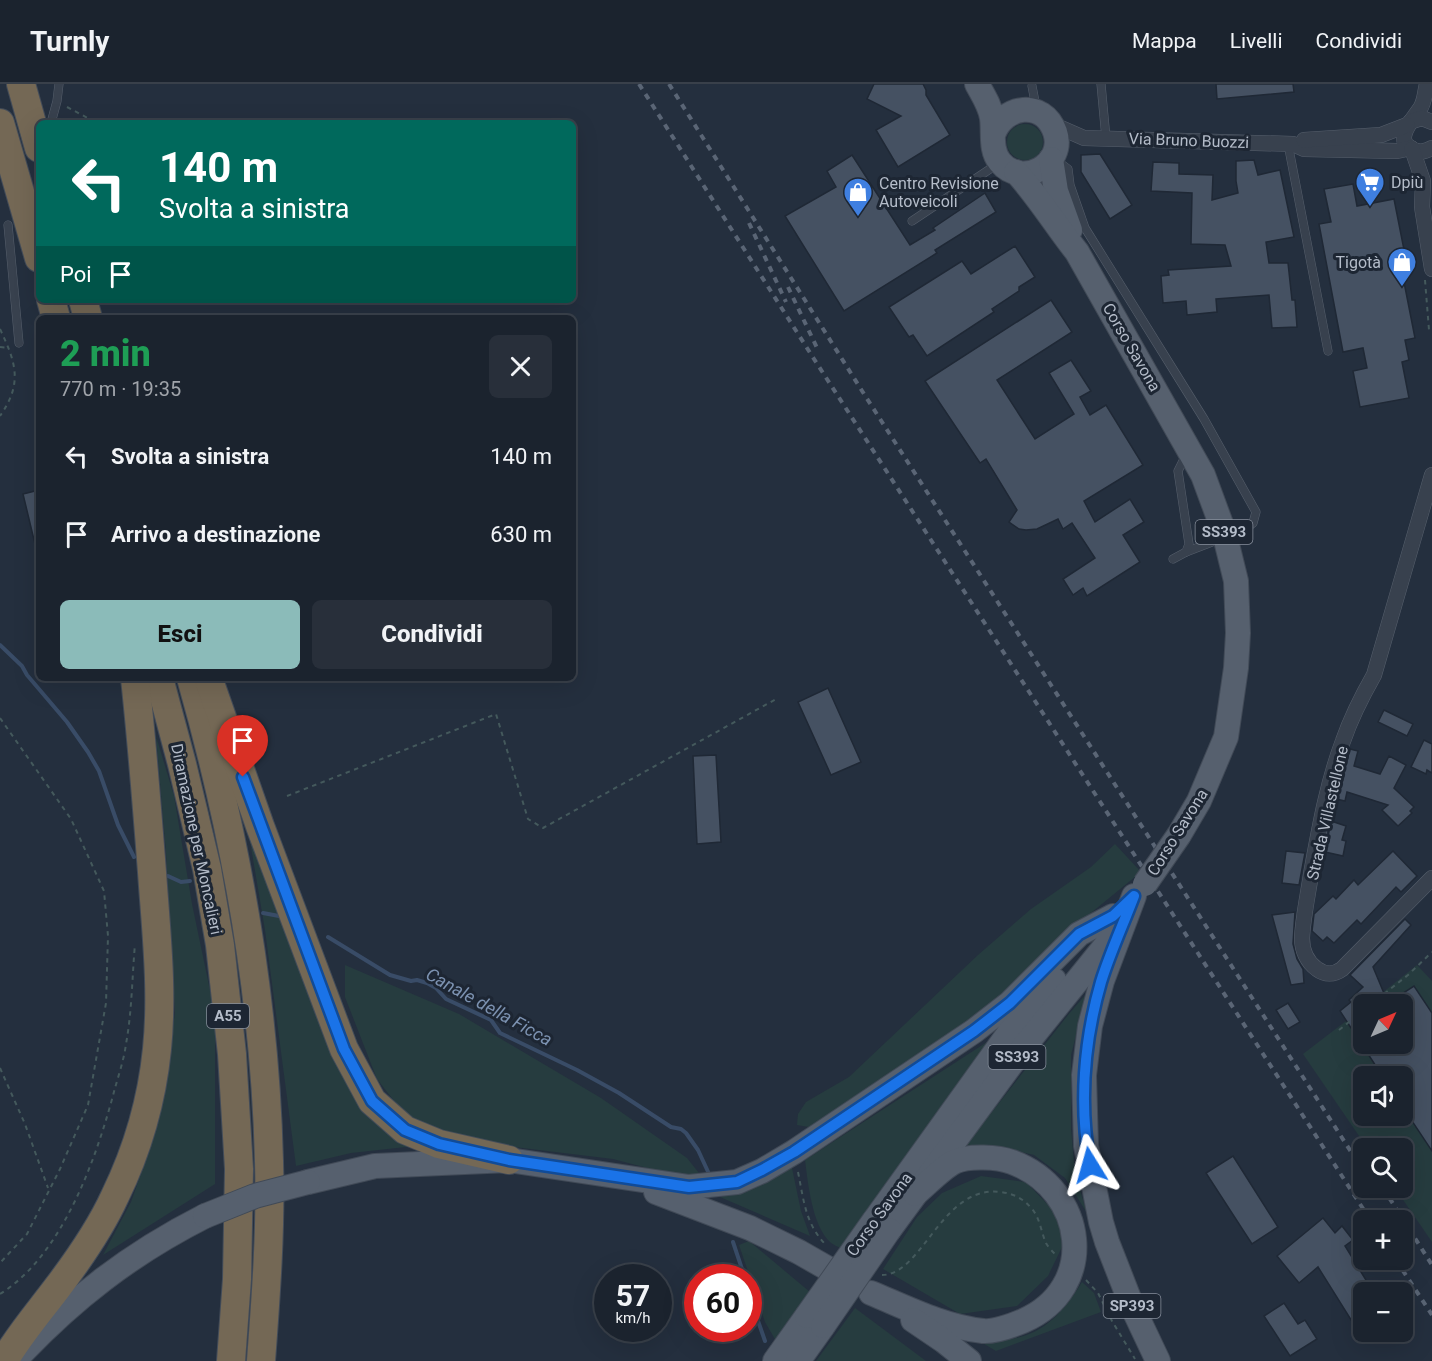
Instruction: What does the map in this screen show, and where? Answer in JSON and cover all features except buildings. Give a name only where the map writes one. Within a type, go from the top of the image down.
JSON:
[{"type":"highway","points":[[21,84],[36,137]]},
{"type":"highway","points":[[0,123],[36,248]]},
{"type":"highway","points":[[4,1361],[18,1337],[58,1287],[97,1231],[129,1164],[152,1084],[159,1019],[158,957],[146,785],[135,681]]},
{"type":"highway","name":"Diramazione per Moncalieri","points":[[160,681],[207,869],[220,945],[232,1054],[239,1169],[237,1279],[231,1361]]},
{"type":"highway","name":"Diramazione per Moncalieri","points":[[192,681],[212,752],[236,859],[249,938],[263,1050],[269,1162],[267,1278],[261,1361]]},
{"type":"highway","points":[[209,681],[260,826],[344,1049],[372,1101],[405,1130],[439,1144],[509,1160]]},
{"type":"main road","points":[[977,84],[988,104],[993,145],[1008,167],[1032,173],[1046,166],[1053,156],[1056,133],[1038,115],[1009,101],[993,84]]},
{"type":"main road","points":[[993,135],[1005,116],[1019,110],[1038,115]]},
{"type":"main road","name":"Corso Savona","points":[[882,1225],[915,1194],[1179,835],[1199,801],[1226,737],[1236,668],[1238,633],[1236,581],[1224,532],[1203,475],[1091,263],[1056,191],[1053,156]]},
{"type":"main road","name":"Corso Savona","points":[[1008,167],[1033,190],[1053,223],[1091,263]]},
{"type":"main road","points":[[14,1361],[69,1306],[145,1248],[205,1216],[255,1196],[308,1182],[375,1166],[509,1160],[611,1176],[696,1186],[737,1182],[794,1152],[974,1031],[1010,1003],[1079,934],[1118,920]]},
{"type":"main road","name":"Corso Savona","points":[[775,1361],[815,1321],[882,1225],[1009,1033],[1053,981],[1118,920]]},
{"type":"main road","name":"SP393","points":[[1118,920],[1090,1026],[1084,1075],[1086,1146],[1107,1242],[1132,1306],[1158,1361]]},
{"type":"main road","points":[[871,1293],[954,1326],[986,1331],[1014,1325],[1037,1315],[1055,1298],[1068,1278],[1075,1247],[1070,1218],[1059,1197],[1046,1181],[1026,1167],[1004,1159],[980,1158],[954,1162],[915,1194]]},
{"type":"main road","name":"Corso Savona","points":[[611,1176],[750,1228],[799,1252],[871,1293],[944,1341],[969,1361]]},
{"type":"main road","name":"Corso Savona","points":[[798,1361],[815,1321]]},
{"type":"street","points":[[1427,84],[1423,103],[1409,123],[1404,136],[1428,183],[1422,207],[1432,269]]},
{"type":"street","name":"Via Bruno Buozzi","points":[[1038,115],[1084,138],[1291,144],[1304,149],[1397,151],[1412,149],[1420,152],[1432,148]]},
{"type":"street","name":"Via Bruno Buozzi","points":[[1291,144],[1302,140],[1381,135],[1422,118],[1432,122]]},
{"type":"street","name":"Via Bruno Buozzi","points":[[1053,156],[1084,138]]},
{"type":"street","name":"Strada Villastellone","points":[[1432,475],[1374,675],[1363,693],[1334,769],[1318,835],[1306,904],[1302,939],[1305,955],[1311,965],[1321,972],[1331,974],[1342,969],[1432,878]]},
{"type":"lane","points":[[52,120],[59,84]]},
{"type":"lane","points":[[1101,84],[1106,138]]},
{"type":"lane","points":[[1032,86],[1038,115]]},
{"type":"lane","points":[[1291,144],[1328,351]]},
{"type":"lane","points":[[912,221],[1008,167]]},
{"type":"lane","points":[[8,225],[20,343]]},
{"type":"lane","points":[[1091,263],[1204,419],[1256,512],[1253,524],[1238,536]]},
{"type":"lane","points":[[1186,552],[1189,544],[1178,496],[1178,471],[1189,448]]},
{"type":"lane","points":[[1173,559],[1212,542]]},
{"type":"path","points":[[57,101],[92,120]]},
{"type":"path","points":[[0,329],[16,367],[10,401],[0,416]]},
{"type":"path","points":[[0,347],[9,348]]},
{"type":"path","points":[[288,796],[496,714],[528,819],[543,828],[778,698]]},
{"type":"path","points":[[0,718],[71,819],[104,891],[108,936],[106,1004],[88,1105],[41,1209],[27,1234],[0,1263]]},
{"type":"path","points":[[0,1294],[35,1265],[55,1237],[87,1176],[103,1130],[126,1047],[136,937]]},
{"type":"path","points":[[1384,994],[1432,952]]},
{"type":"path","points":[[1339,1030],[1353,1019]]},
{"type":"path","points":[[0,1068],[25,1124],[49,1189]]},
{"type":"path","points":[[1082,1276],[1098,1293],[1137,1361]]},
{"type":"green space","points":[[1025,124],[1038,129],[1043,142],[1038,155],[1025,160],[1012,155],[1007,142],[1012,129]]},
{"type":"green space","points":[[156,736],[174,796],[192,904],[215,1014],[215,1184],[103,1255],[131,1202],[155,1134],[175,1013],[166,853]]},
{"type":"green space","points":[[243,800],[315,993],[415,1146],[351,1153],[296,1166],[265,930]]},
{"type":"green space","points":[[1115,844],[1141,872],[1042,953],[1013,995],[815,1128],[797,1125],[798,1114],[806,1102],[849,1077],[978,955],[1031,909],[1091,867]]},
{"type":"green space","points":[[345,965],[459,1014],[601,1098],[687,1158],[703,1178],[674,1175],[613,1159],[457,1140],[408,1119],[377,1079],[345,997]]},
{"type":"green space","points":[[1417,965],[1432,981],[1432,1242],[1413,1214],[1413,1210],[1410,1210],[1402,1198],[1413,1198],[1413,1138],[1360,1138],[1303,1054],[1353,1016],[1353,1054],[1413,1054],[1413,994],[1381,994]]},
{"type":"green space","points":[[1087,993],[1071,1055],[1071,1129],[1075,1173],[1087,1213],[1065,1178],[1034,1155],[1001,1147],[981,1148],[959,1154]]},
{"type":"green space","points":[[1004,1031],[883,1187],[843,1249],[831,1243],[824,1235],[815,1215],[805,1160]]},
{"type":"green space","points":[[792,1168],[801,1211],[810,1236],[720,1197],[754,1188]]},
{"type":"green space","points":[[981,1176],[1026,1182],[1054,1211],[1064,1243],[1048,1276],[1017,1306],[960,1314],[883,1269],[917,1217],[942,1193]]},
{"type":"green space","points":[[749,1241],[810,1292],[776,1341],[762,1313],[762,1264],[745,1264],[739,1245]]},
{"type":"green space","points":[[1082,1282],[1094,1293],[1101,1312],[996,1351],[981,1342],[1006,1340],[1040,1329],[1056,1316]]},
{"type":"green space","points":[[855,1308],[926,1361],[816,1361]]},
{"type":"waterway","name":"Canale della Ficca","points":[[0,645],[22,666],[88,752],[99,771],[118,825],[134,857]]},
{"type":"waterway","name":"Canale della Ficca","points":[[168,876],[181,882],[190,881]]},
{"type":"waterway","name":"Canale della Ficca","points":[[263,913],[279,916]]},
{"type":"waterway","name":"Canale della Ficca","points":[[328,937],[390,975],[427,983],[436,988],[446,999],[491,1020],[500,1033],[577,1070],[619,1093],[671,1127],[681,1129],[698,1150],[710,1176]]},
{"type":"waterway","points":[[733,1242],[740,1264]]},
{"type":"waterway","points":[[762,1332],[765,1341]]},
{"type":"railway","points":[[639,84],[1364,1210]]},
{"type":"railway","points":[[669,84],[864,394],[1353,1155]]},
{"type":"railway","points":[[749,223],[786,302]]},
{"type":"railway","points":[[788,287],[819,352]]},
{"type":"railway","points":[[1389,1198],[1432,1265]]},
{"type":"railway","points":[[1403,1270],[1432,1315]]},
{"type":"place","name":"Dpiù","points":[[1370,208]]},
{"type":"place","name":"Centro Revisione Autoveicoli","points":[[858,218]]},
{"type":"place","name":"Tigotà","points":[[1402,288]]},
{"type":"route","points":[[243,777],[344,1049],[372,1101],[405,1130],[439,1144],[509,1160],[689,1187],[737,1182],[794,1152],[974,1031],[1010,1003],[1079,934],[1113,916],[1134,896],[1101,981],[1090,1026],[1084,1075],[1086,1146],[1090,1165]]}]
